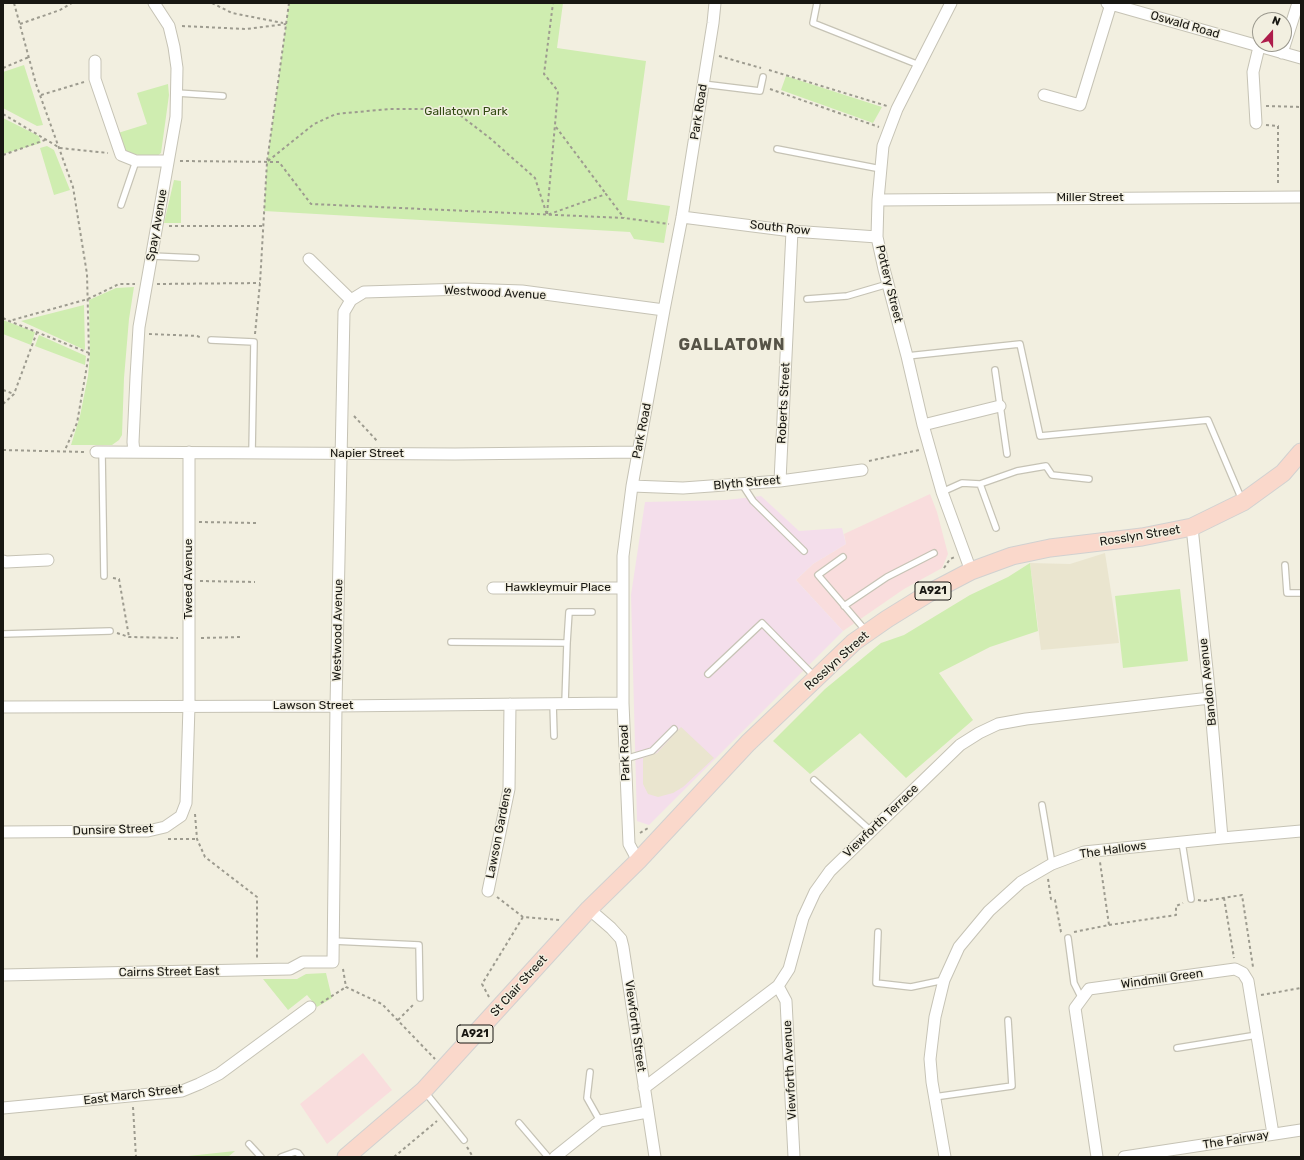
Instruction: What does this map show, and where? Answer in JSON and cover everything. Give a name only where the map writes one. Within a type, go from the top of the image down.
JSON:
[{"type":"main road","name":"Rosslyn Street","points":[[638,861],[748,743],[854,642],[887,619],[971,571],[1012,556],[1042,550],[1142,538],[1192,527],[1243,502],[1283,473],[1300,456]]},
{"type":"main road","name":"St Clair Street","points":[[346,1157],[424,1090],[569,930],[638,861]]},
{"type":"street","name":"Spay Avenue","points":[[134,452],[138,333],[176,117],[177,93],[174,47],[168,26],[154,3]]},
{"type":"street","name":"Park Road","points":[[638,861],[629,844],[623,703],[623,556],[632,486],[681,221],[715,3]]},
{"type":"street","name":"Pottery Street","points":[[951,3],[897,109],[884,146],[878,200],[877,237],[923,425],[942,492],[971,571]]},
{"type":"street","points":[[1282,53],[1298,3]]},
{"type":"street","name":"Oswald Road","points":[[1044,95],[1080,105],[1109,4],[1252,45]]},
{"type":"street","points":[[1256,123],[1253,72],[1259,52]]},
{"type":"street","name":"Oswald Road","points":[[1278,52],[1301,58]]},
{"type":"street","points":[[95,61],[95,79],[121,155],[136,161],[168,161]]},
{"type":"street","name":"Miller Street","points":[[878,200],[1301,197]]},
{"type":"street","name":"South Row","points":[[681,221],[877,237]]},
{"type":"street","name":"Roberts Street","points":[[780,481],[792,230]]},
{"type":"street","points":[[309,259],[351,300]]},
{"type":"street","name":"Westwood Avenue","points":[[333,962],[336,706],[344,312],[351,300],[364,292],[465,289],[522,291],[664,310]]},
{"type":"street","points":[[923,425],[1000,406]]},
{"type":"street","name":"Napier Street","points":[[99,452],[455,454],[638,452]]},
{"type":"street","name":"Tweed Avenue","points":[[189,452],[189,706]]},
{"type":"street","name":"Blyth Street","points":[[632,486],[683,488],[742,484],[780,481],[862,470]]},
{"type":"street","name":"Bandon Avenue","points":[[1192,527],[1210,698],[1222,838]]},
{"type":"street","points":[[3,561],[48,560]]},
{"type":"street","name":"Hawkleymuir Place","points":[[493,588],[623,588]]},
{"type":"street","name":"Viewforth Terrace","points":[[644,1088],[778,986],[789,969],[804,918],[815,892],[830,871],[960,745],[979,733],[998,724],[1026,719],[1210,698]]},
{"type":"street","name":"Lawson Street","points":[[3,707],[623,703]]},
{"type":"street","name":"Lawson Gardens","points":[[488,891],[509,790],[510,704]]},
{"type":"street","name":"Dunsire Street","points":[[3,832],[148,831],[165,827],[181,816],[186,803],[189,706]]},
{"type":"street","name":"The Hallows","points":[[945,1157],[934,1097],[930,1059],[935,1016],[944,980],[959,947],[989,911],[1021,882],[1049,866],[1084,852],[1301,831]]},
{"type":"street","name":"Viewforth Street","points":[[589,909],[612,928],[621,939],[655,1157]]},
{"type":"street","name":"Cairns Street East","points":[[3,975],[290,969],[303,962],[333,962]]},
{"type":"street","points":[[1235,969],[1243,973],[1248,980],[1274,1134]]},
{"type":"street","name":"Windmill Green","points":[[1082,999],[1089,989],[1235,969]]},
{"type":"street","name":"Viewforth Avenue","points":[[778,986],[786,1001],[794,1157]]},
{"type":"street","points":[[1082,999],[1075,1008],[1097,1157]]},
{"type":"street","name":"East March Street","points":[[3,1108],[182,1091],[219,1074],[310,1007]]},
{"type":"street","points":[[555,1157],[600,1121],[647,1112]]},
{"type":"street","name":"The Fairway","points":[[1124,1157],[1160,1154],[1301,1130]]},
{"type":"lane","points":[[818,3],[813,23],[919,65]]},
{"type":"lane","points":[[703,84],[760,91],[763,77]]},
{"type":"lane","points":[[177,93],[222,96]]},
{"type":"lane","points":[[777,150],[881,170]]},
{"type":"lane","points":[[121,205],[136,161]]},
{"type":"lane","points":[[152,256],[196,258]]},
{"type":"lane","points":[[807,298],[847,296],[888,284]]},
{"type":"lane","points":[[211,340],[254,342],[252,453]]},
{"type":"lane","points":[[907,356],[1020,344],[1040,436],[1208,420],[1243,502]]},
{"type":"lane","points":[[995,370],[1008,454]]},
{"type":"lane","points":[[99,452],[104,576]]},
{"type":"lane","points":[[942,492],[962,483],[980,484],[1018,471],[1046,466],[1052,475],[1089,479]]},
{"type":"lane","points":[[742,484],[753,501],[804,551]]},
{"type":"lane","points":[[980,484],[996,528]]},
{"type":"lane","points":[[844,606],[887,577],[934,553]]},
{"type":"lane","points":[[842,557],[818,575],[867,633]]},
{"type":"lane","points":[[1285,565],[1287,593],[1301,593]]},
{"type":"lane","points":[[565,703],[569,612],[592,612]]},
{"type":"lane","points":[[708,674],[762,623],[817,678]]},
{"type":"lane","points":[[3,634],[110,631]]},
{"type":"lane","points":[[451,642],[567,643]]},
{"type":"lane","points":[[553,703],[554,736]]},
{"type":"lane","points":[[625,759],[652,751],[674,729]]},
{"type":"lane","points":[[814,780],[871,831]]},
{"type":"lane","points":[[1042,805],[1049,866]]},
{"type":"lane","points":[[1182,842],[1191,899]]},
{"type":"lane","points":[[878,932],[876,983],[911,987],[944,980]]},
{"type":"lane","points":[[1068,938],[1074,983],[1082,999]]},
{"type":"lane","points":[[333,941],[419,945],[420,998]]},
{"type":"lane","points":[[934,1097],[1012,1086],[1008,1020]]},
{"type":"lane","points":[[1176,1048],[1257,1035]]},
{"type":"lane","points":[[590,1072],[587,1098],[600,1121]]},
{"type":"lane","points":[[424,1090],[464,1140]]},
{"type":"lane","points":[[519,1123],[548,1157]]},
{"type":"lane","points":[[249,1144],[261,1157]]},
{"type":"lane","points":[[281,1157],[294,1152],[298,1153],[301,1157]]},
{"type":"path","points":[[14,3],[41,95],[73,186],[87,274],[89,354],[77,423],[64,452]]},
{"type":"path","points":[[20,24],[60,10],[72,3]]},
{"type":"path","points":[[212,3],[232,13],[286,24]]},
{"type":"path","points":[[254,342],[260,283],[267,162],[289,3]]},
{"type":"path","points":[[547,215],[558,92],[544,74],[553,3]]},
{"type":"path","points":[[168,26],[246,29],[286,24]]},
{"type":"path","points":[[708,53],[897,109]]},
{"type":"path","points":[[3,68],[29,57]]},
{"type":"path","points":[[41,95],[95,79]]},
{"type":"path","points":[[761,86],[889,131]]},
{"type":"path","points":[[1255,106],[1301,107]]},
{"type":"path","points":[[267,162],[314,124],[336,114],[389,109],[452,109],[491,139],[535,178],[547,215]]},
{"type":"path","points":[[3,114],[60,148],[121,155]]},
{"type":"path","points":[[1256,123],[1278,126],[1278,197]]},
{"type":"path","points":[[555,126],[624,218]]},
{"type":"path","points":[[3,154],[46,140]]},
{"type":"path","points":[[168,161],[279,162],[311,204],[681,221]]},
{"type":"path","points":[[547,215],[606,194]]},
{"type":"path","points":[[157,226],[263,226]]},
{"type":"path","points":[[9,321],[88,299],[119,284],[260,283]]},
{"type":"path","points":[[3,318],[89,354]]},
{"type":"path","points":[[3,404],[14,394],[38,332]]},
{"type":"path","points":[[138,333],[197,336],[211,340]]},
{"type":"path","points":[[3,390],[14,394]]},
{"type":"path","points":[[342,404],[390,454]]},
{"type":"path","points":[[862,470],[867,462],[930,448]]},
{"type":"path","points":[[3,450],[99,452]]},
{"type":"path","points":[[189,522],[256,523]]},
{"type":"path","points":[[104,576],[119,579],[129,636]]},
{"type":"path","points":[[189,581],[255,582]]},
{"type":"path","points":[[110,631],[129,636],[189,638],[241,637]]},
{"type":"path","points":[[186,803],[194,812],[197,839],[205,857],[257,897],[257,970]]},
{"type":"path","points":[[1098,851],[1109,925]]},
{"type":"path","points":[[1049,866],[1051,899],[1055,900],[1061,932],[1068,938],[1074,932],[1176,915],[1176,906],[1191,899],[1204,901],[1242,895],[1254,973]]},
{"type":"path","points":[[488,891],[523,917],[559,920],[569,930]]},
{"type":"path","points":[[1224,898],[1235,969]]},
{"type":"path","points":[[496,1011],[482,984],[523,917]]},
{"type":"path","points":[[333,962],[343,967],[346,987]]},
{"type":"path","points":[[310,1007],[319,1004],[346,987]]},
{"type":"path","points":[[346,987],[382,1004],[444,1069]]},
{"type":"path","points":[[1250,997],[1301,988]]},
{"type":"path","points":[[398,1020],[420,998]]},
{"type":"path","points":[[132,1096],[136,1157]]},
{"type":"path","points":[[394,1157],[444,1115]]},
{"type":"shaded area","points":[[930,494],[937,512],[948,554],[942,568],[904,589],[843,631],[796,580],[813,564],[846,544],[844,534]]},
{"type":"shaded area","points":[[761,496],[799,531],[842,528],[846,544],[813,564],[796,580],[843,631],[649,825],[637,821],[631,595],[645,502],[726,500]]},
{"type":"shaded area","points":[[1105,553],[1119,643],[1041,650],[1030,563],[1070,564]]},
{"type":"shaded area","points":[[681,727],[714,758],[683,787],[673,793],[658,797],[648,794],[643,784],[643,758],[657,753]]},
{"type":"shaded area","points":[[363,1053],[392,1090],[327,1144],[300,1104]]},
{"type":"green space","name":"Gallatown Park","points":[[289,3],[563,3],[557,48],[646,61],[627,200],[670,206],[664,243],[634,239],[630,232],[264,211],[267,162]]},
{"type":"green space","points":[[24,65],[43,125],[37,126],[3,108],[3,72]]},
{"type":"green space","points":[[786,76],[882,107],[873,123],[781,90]]},
{"type":"green space","points":[[168,84],[169,95],[161,153],[152,158],[125,152],[118,133],[147,124],[137,93]]},
{"type":"green space","points":[[3,118],[39,136],[41,143],[3,154]]},
{"type":"green space","points":[[47,146],[54,150],[70,190],[54,195],[40,148]]},
{"type":"green space","points":[[174,180],[181,181],[181,223],[164,223]]},
{"type":"green space","points":[[134,287],[129,319],[124,378],[122,435],[119,440],[112,445],[71,445],[80,416],[88,376],[90,354],[89,300],[116,288]]},
{"type":"green space","points":[[84,305],[85,350],[21,321]]},
{"type":"green space","points":[[3,320],[35,332],[31,345],[3,334]]},
{"type":"green space","points":[[39,335],[86,356],[85,365],[35,346]]},
{"type":"green space","points":[[1030,563],[1038,631],[990,647],[939,673],[973,720],[906,778],[860,733],[810,774],[773,741],[825,689],[881,643],[904,635],[970,595],[1008,577]]},
{"type":"green space","points":[[1180,589],[1188,661],[1123,668],[1115,596]]},
{"type":"green space","points":[[326,973],[332,998],[317,1007],[307,995],[288,1010],[263,979],[297,979],[306,974]]},
{"type":"green space","points":[[235,1151],[228,1157],[179,1157]]},
{"type":"district","name":"GALLATOWN","points":[[732,345]]}]
